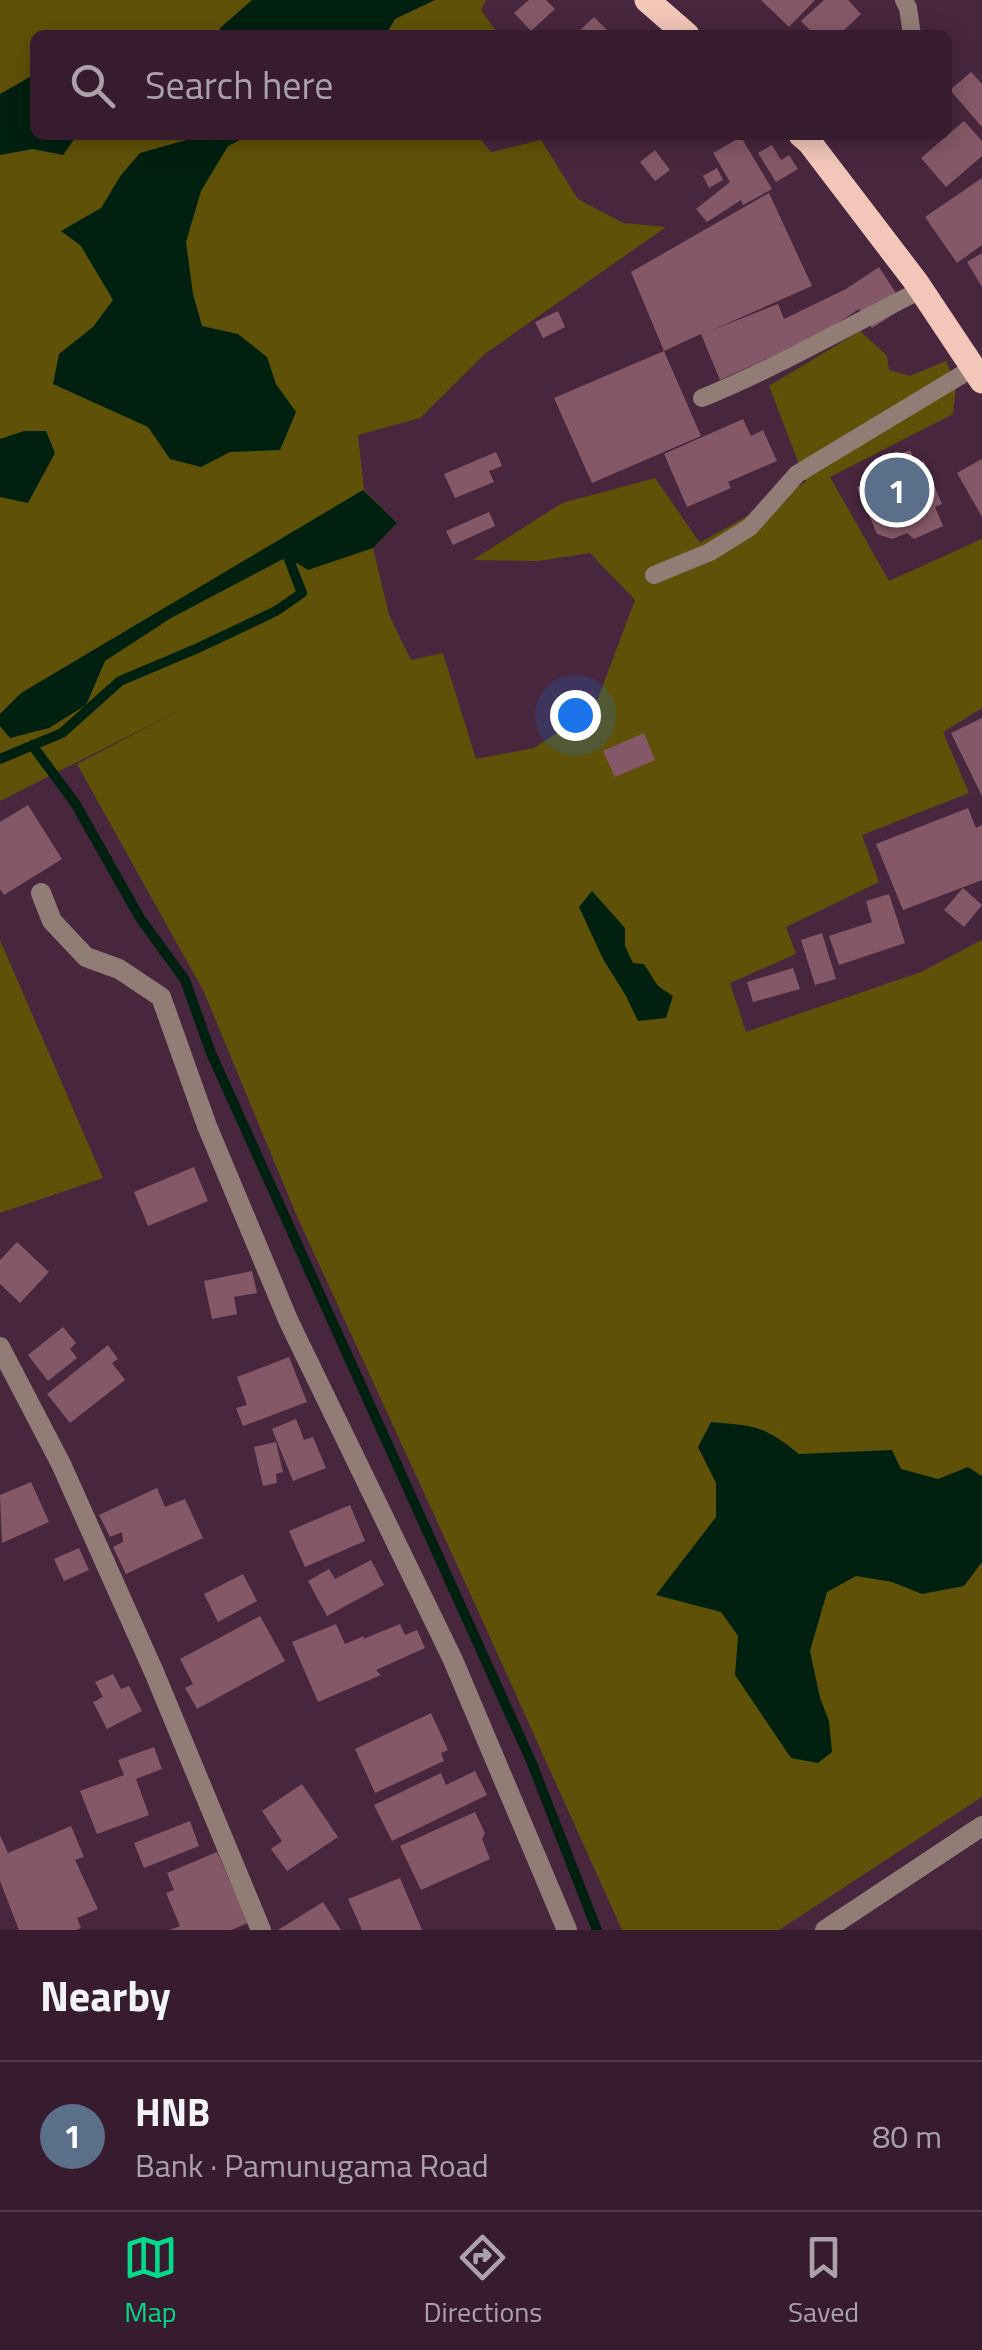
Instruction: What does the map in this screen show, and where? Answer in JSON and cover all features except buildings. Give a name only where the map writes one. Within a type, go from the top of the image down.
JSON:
[{"type":"main road","points":[[647,0],[680,30]]},
{"type":"main road","points":[[811,140],[978,375]]},
{"type":"street","points":[[41,893],[52,921],[86,957],[120,969],[161,997],[207,1126],[289,1322],[453,1660],[567,1930]]},
{"type":"street","points":[[0,1347],[61,1464],[154,1672],[261,1930]]},
{"type":"street","points":[[826,1930],[982,1826]]},
{"type":"lane","points":[[904,0],[911,30]]},
{"type":"lane","points":[[702,398],[753,377],[921,290]]},
{"type":"lane","points":[[654,575],[710,552],[750,527],[797,474],[978,375]]},
{"type":"shaded area","points":[[0,0],[486,0],[481,10],[495,30],[30,30],[30,140],[481,140],[491,152],[541,140],[578,199],[623,223],[666,227],[486,353],[420,418],[358,435],[364,490],[397,523],[373,548],[389,615],[411,660],[443,653],[476,759],[534,748],[594,709],[635,600],[590,553],[538,561],[473,560],[562,503],[655,478],[700,543],[806,482],[769,386],[860,331],[887,356],[889,370],[910,376],[946,361],[956,385],[953,414],[830,477],[889,581],[982,539],[982,708],[943,732],[969,793],[862,835],[879,882],[786,927],[796,954],[730,983],[746,1032],[921,972],[982,940],[982,1797],[779,1930],[622,1930],[296,1214],[204,992],[77,764],[184,708],[0,801]]},
{"type":"shaded area","points":[[252,0],[435,0],[395,19],[389,30],[219,29]]},
{"type":"shaded area","points":[[30,77],[30,140],[74,140],[63,155],[33,149],[0,155],[0,94]]},
{"type":"shaded area","points":[[186,140],[240,140],[228,146],[201,191],[186,242],[202,326],[238,334],[267,357],[276,384],[296,412],[280,450],[230,452],[201,467],[170,459],[148,427],[53,384],[59,354],[93,327],[113,300],[81,246],[61,231],[101,208],[140,153]]},
{"type":"shaded area","points":[[24,431],[46,431],[55,453],[28,503],[0,497],[0,439]]},
{"type":"shaded area","points":[[363,490],[397,523],[373,548],[308,570],[287,557],[171,618],[105,661],[86,705],[49,728],[10,738],[0,726],[0,714],[21,693]]},
{"type":"shaded area","points":[[592,891],[625,928],[625,946],[633,963],[644,964],[658,986],[673,996],[666,1018],[638,1021],[579,907]]},
{"type":"shaded area","points":[[0,940],[103,1178],[0,1213]]},
{"type":"shaded area","points":[[711,1422],[758,1429],[799,1454],[892,1450],[901,1469],[938,1479],[968,1467],[982,1476],[982,1562],[964,1586],[922,1594],[892,1582],[856,1576],[827,1592],[810,1651],[829,1721],[832,1752],[818,1763],[791,1758],[735,1675],[738,1636],[721,1612],[656,1595],[716,1517],[716,1483],[698,1447]]},
{"type":"waterway","points":[[0,759],[62,733],[120,681],[276,611],[302,593],[288,557]]},
{"type":"waterway","points":[[32,745],[75,803],[140,918],[185,980],[211,1053],[531,1761],[597,1930]]},
{"type":"place","name":"HNB","points":[[897,490]]}]
